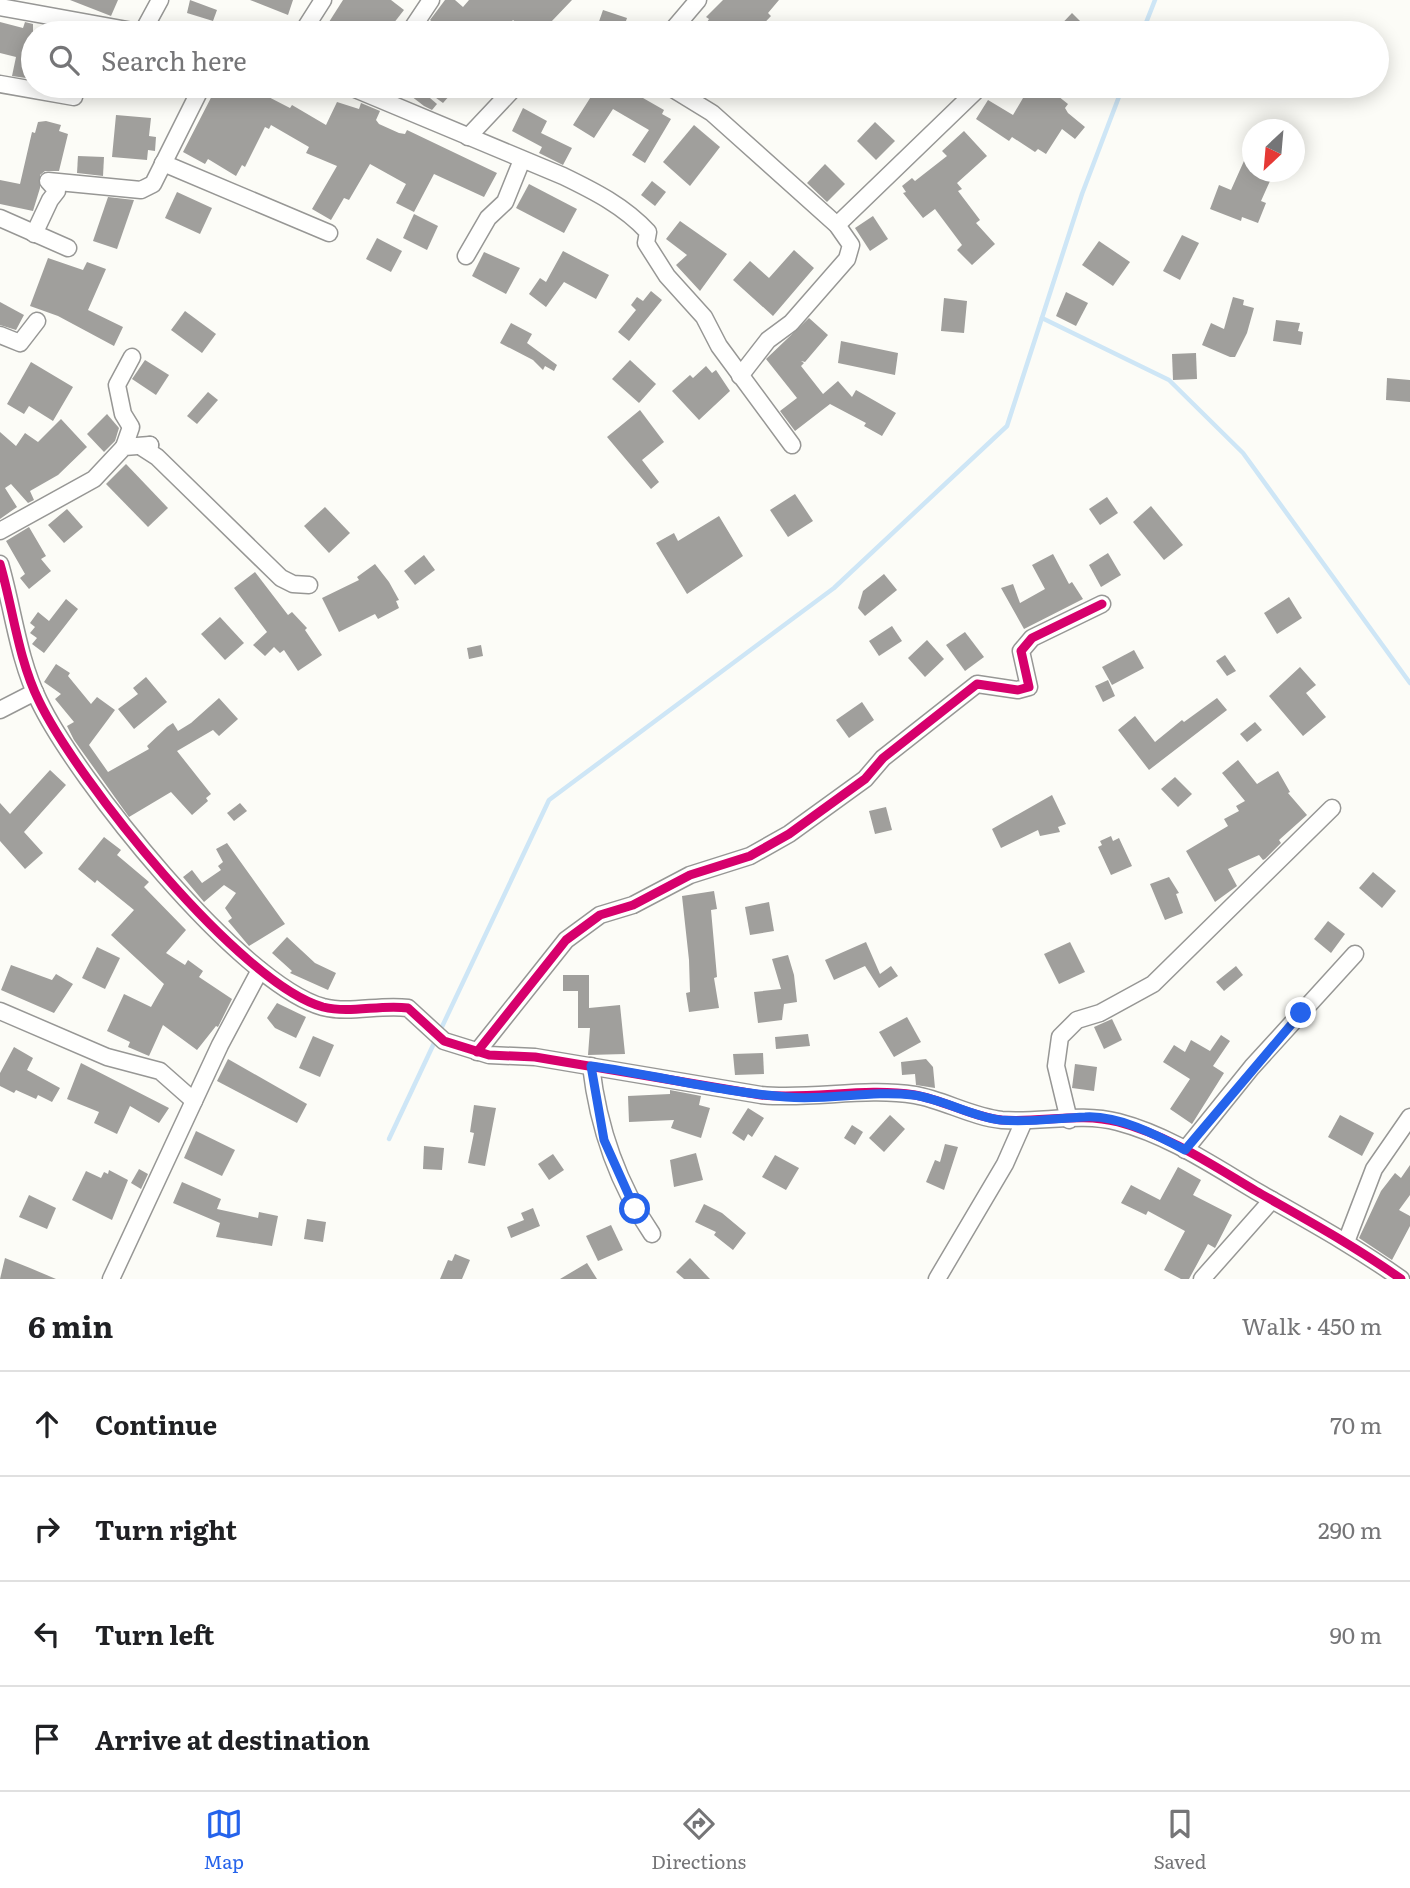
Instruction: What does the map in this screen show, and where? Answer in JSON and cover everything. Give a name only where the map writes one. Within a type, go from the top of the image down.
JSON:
[{"type":"street","points":[[149,21],[160,0]]},
{"type":"street","points":[[310,21],[323,0]]},
{"type":"street","points":[[417,21],[431,0]]},
{"type":"street","points":[[680,21],[698,0]]},
{"type":"street","points":[[0,8],[74,21]]},
{"type":"street","points":[[0,84],[21,88]]},
{"type":"street","points":[[34,234],[57,191],[48,181],[141,190],[153,184],[196,98]]},
{"type":"street","points":[[387,98],[468,137],[595,192],[635,217],[648,232],[646,243],[667,276],[704,317],[740,376],[792,445]]},
{"type":"street","points":[[468,137],[505,98]]},
{"type":"street","points":[[688,98],[712,113],[837,225],[851,245],[846,259],[791,323],[768,340],[740,376]]},
{"type":"street","points":[[837,225],[969,98]]},
{"type":"street","points":[[466,256],[488,218],[505,202],[522,160]]},
{"type":"street","points":[[163,163],[329,233]]},
{"type":"street","points":[[0,218],[68,248]]},
{"type":"street","points":[[0,335],[20,342],[37,321]]},
{"type":"street","points":[[0,531],[94,479],[124,447],[131,427],[123,414],[117,385],[132,357]]},
{"type":"street","points":[[124,447],[150,445],[143,448],[157,457],[281,578],[293,584],[309,585]]},
{"type":"street","points":[[0,564],[35,692],[53,728],[128,834],[243,957],[299,997],[325,1007],[408,1008],[444,1041],[477,1052],[591,1066],[761,1095],[790,1098],[868,1093],[916,1095],[998,1119],[1069,1120],[1087,1116],[1118,1122],[1156,1135],[1185,1150],[1346,1242],[1401,1279]]},
{"type":"street","points":[[477,1052],[566,940],[600,915],[633,905],[690,874],[750,856],[789,834],[866,779],[883,758],[977,684],[1018,690],[1029,687],[1021,651],[1032,638],[1102,604]]},
{"type":"street","points":[[0,710],[35,692]]},
{"type":"street","points":[[1069,1120],[1056,1066],[1060,1037],[1077,1020],[1100,1013],[1153,984],[1332,808]]},
{"type":"street","points":[[1185,1150],[1252,1067],[1355,954]]},
{"type":"street","points":[[111,1279],[194,1101],[260,970]]},
{"type":"street","points":[[0,1012],[107,1056],[160,1071],[194,1101]]},
{"type":"street","points":[[591,1066],[604,1140],[635,1209],[652,1234]]},
{"type":"street","points":[[1346,1242],[1374,1169],[1410,1117]]},
{"type":"street","points":[[937,1279],[1004,1164],[1024,1121]]},
{"type":"street","points":[[1202,1279],[1272,1200]]},
{"type":"building","points":[[70,0],[118,0],[111,16]]},
{"type":"building","points":[[190,0],[217,10],[213,21],[187,13]]},
{"type":"building","points":[[250,0],[293,0],[288,15]]},
{"type":"building","points":[[343,0],[391,0],[404,10],[395,21],[330,21]]},
{"type":"building","points":[[445,0],[455,0],[463,7],[469,0],[572,0],[552,21],[430,20]]},
{"type":"building","points":[[723,0],[779,0],[768,13],[771,16],[766,21],[708,21],[706,17]]},
{"type":"building","points":[[603,10],[627,18],[626,21],[599,21]]},
{"type":"building","points":[[1072,13],[1080,21],[1064,21]]},
{"type":"building","points":[[0,22],[21,27],[21,77],[12,76],[16,57],[0,53]]},
{"type":"building","points":[[211,98],[271,98],[290,108],[292,105],[326,125],[337,102],[359,109],[361,103],[380,111],[376,120],[379,124],[399,133],[405,134],[407,130],[497,173],[484,197],[434,174],[414,212],[396,203],[406,184],[370,164],[349,200],[344,198],[331,220],[312,209],[337,166],[306,153],[309,147],[271,125],[269,129],[265,127],[245,167],[242,165],[236,176],[208,159],[205,164],[183,152]]},
{"type":"building","points":[[414,98],[430,98],[437,104],[432,110]]},
{"type":"building","points":[[590,98],[643,98],[664,110],[662,114],[671,119],[645,163],[632,155],[649,130],[613,109],[594,138],[573,125]]},
{"type":"building","points":[[1023,98],[1060,98],[1068,104],[1065,108],[1068,113],[1085,127],[1075,139],[1062,129],[1046,154],[1038,149],[1035,152],[1012,137],[1009,141],[976,119],[988,100],[1013,115]]},
{"type":"building","points":[[523,108],[547,121],[541,133],[572,148],[563,165],[539,153],[542,147],[512,131]]},
{"type":"building","points":[[116,115],[151,118],[149,136],[156,137],[155,151],[148,150],[147,160],[112,157]]},
{"type":"building","points":[[38,122],[61,125],[59,131],[68,134],[59,171],[45,171],[40,175],[40,188],[33,211],[0,204],[0,180],[20,184],[32,132],[35,133]]},
{"type":"building","points":[[875,122],[895,141],[876,160],[857,141]]},
{"type":"building","points":[[694,125],[720,147],[690,186],[663,162]]},
{"type":"building","points":[[964,131],[987,156],[957,183],[962,189],[958,191],[980,220],[976,223],[995,244],[972,265],[957,250],[962,245],[935,209],[923,218],[903,193],[906,192],[902,186],[912,178],[915,181],[947,156],[942,151]]},
{"type":"building","points":[[78,156],[104,157],[103,176],[77,173]]},
{"type":"building","points":[[825,164],[845,184],[827,202],[807,183]]},
{"type":"building","points":[[1242,165],[1242,182],[1270,182],[1261,201],[1266,203],[1258,223],[1242,217],[1241,221],[1210,209],[1219,185],[1231,190]]},
{"type":"building","points":[[652,181],[666,192],[655,206],[641,195]]},
{"type":"building","points":[[529,184],[577,209],[564,233],[516,208]]},
{"type":"building","points":[[177,192],[212,208],[200,234],[165,218]]},
{"type":"building","points":[[108,197],[134,200],[117,249],[93,241]]},
{"type":"building","points":[[414,214],[438,226],[427,250],[403,238]]},
{"type":"building","points":[[873,216],[888,239],[870,251],[855,228]]},
{"type":"building","points":[[680,221],[727,254],[700,291],[676,265],[687,255],[666,239]]},
{"type":"building","points":[[1182,235],[1199,243],[1180,280],[1163,271]]},
{"type":"building","points":[[377,238],[402,251],[391,272],[366,259]]},
{"type":"building","points":[[1099,241],[1130,262],[1113,286],[1082,265]]},
{"type":"building","points":[[794,250],[814,268],[773,316],[733,280],[750,261],[769,278]]},
{"type":"building","points":[[563,251],[609,275],[596,299],[564,282],[546,307],[529,294],[540,278],[546,282]]},
{"type":"building","points":[[484,252],[520,268],[506,294],[472,276]]},
{"type":"building","points":[[48,258],[83,270],[87,262],[106,269],[88,310],[123,327],[114,346],[58,316],[30,306]]},
{"type":"building","points":[[651,291],[662,300],[629,341],[618,332],[636,310],[631,305],[637,297],[643,301]]},
{"type":"building","points":[[1066,292],[1088,303],[1076,326],[1056,316]]},
{"type":"building","points":[[1233,297],[1244,300],[1243,305],[1254,308],[1247,333],[1235,357],[1230,357],[1202,345],[1211,323],[1224,329]]},
{"type":"building","points":[[944,298],[967,301],[964,333],[941,331]]},
{"type":"building","points":[[0,302],[24,315],[16,330],[0,325]]},
{"type":"building","points":[[185,311],[216,334],[202,353],[171,330]]},
{"type":"building","points":[[809,318],[828,335],[805,362],[801,361],[804,363],[801,366],[823,394],[838,381],[852,397],[856,390],[896,413],[882,436],[864,426],[866,423],[830,404],[795,431],[780,411],[797,398],[766,359]]},
{"type":"building","points":[[1276,320],[1300,323],[1298,331],[1303,332],[1301,345],[1273,341]]},
{"type":"building","points":[[511,323],[532,334],[527,343],[557,365],[554,371],[545,366],[543,370],[533,360],[500,343]]},
{"type":"building","points":[[841,341],[898,353],[895,375],[838,363]]},
{"type":"building","points":[[1196,353],[1197,379],[1173,380],[1172,354]]},
{"type":"building","points":[[145,360],[169,375],[156,395],[132,379]]},
{"type":"building","points":[[630,360],[656,384],[639,403],[612,379]]},
{"type":"building","points":[[31,362],[73,387],[53,421],[29,406],[24,414],[7,404]]},
{"type":"building","points":[[706,366],[712,373],[716,370],[730,391],[699,420],[672,391],[690,375],[693,378]]},
{"type":"building","points":[[1387,378],[1410,380],[1410,402],[1386,400]]},
{"type":"building","points":[[208,392],[218,400],[197,424],[187,416]]},
{"type":"building","points":[[640,410],[664,442],[642,460],[659,482],[651,489],[607,437]]},
{"type":"building","points":[[107,414],[119,428],[115,441],[104,452],[87,434]]},
{"type":"building","points":[[61,419],[87,447],[58,475],[30,491],[34,500],[28,503],[11,484],[5,488],[17,507],[0,519],[0,432],[16,446],[25,433],[38,442]]},
{"type":"building","points":[[126,464],[168,508],[148,527],[106,484]]},
{"type":"building","points":[[795,494],[813,521],[788,537],[770,510]]},
{"type":"building","points":[[1107,497],[1118,513],[1100,525],[1089,509]]},
{"type":"building","points":[[1151,506],[1183,545],[1164,560],[1133,522]]},
{"type":"building","points":[[325,507],[350,533],[329,553],[304,526]]},
{"type":"building","points":[[67,509],[83,527],[64,543],[48,525]]},
{"type":"building","points":[[719,516],[743,556],[687,594],[656,543],[674,533],[678,541]]},
{"type":"building","points":[[29,527],[46,556],[41,559],[51,571],[29,589],[20,578],[25,574],[6,541]]},
{"type":"building","points":[[1108,553],[1121,575],[1101,587],[1089,565]]},
{"type":"building","points":[[1053,554],[1069,584],[1072,582],[1083,599],[1024,629],[1001,588],[1013,584],[1020,603],[1045,589],[1032,565]]},
{"type":"building","points":[[424,555],[435,570],[415,585],[404,571]]},
{"type":"building","points":[[375,564],[399,600],[396,601],[399,608],[378,619],[375,614],[339,632],[322,598],[359,580],[357,577]]},
{"type":"building","points":[[255,572],[288,615],[292,612],[307,628],[305,630],[322,655],[298,671],[284,650],[280,653],[274,647],[265,656],[253,645],[267,632],[234,588]]},
{"type":"building","points":[[884,574],[897,590],[865,616],[858,608],[863,591]]},
{"type":"building","points":[[1289,597],[1302,618],[1277,634],[1264,613]]},
{"type":"building","points":[[66,599],[78,609],[44,653],[32,644],[37,638],[30,633],[35,627],[30,623],[38,612],[49,621]]},
{"type":"building","points":[[220,617],[244,643],[225,660],[201,634]]},
{"type":"building","points":[[892,626],[902,641],[879,656],[869,641]]},
{"type":"building","points":[[965,632],[984,657],[965,671],[946,645]]},
{"type":"building","points":[[927,640],[944,659],[925,677],[908,658]]},
{"type":"building","points":[[481,645],[483,656],[469,659],[467,648]]},
{"type":"building","points":[[1134,650],[1144,668],[1112,685],[1102,667]]},
{"type":"building","points":[[1225,655],[1236,671],[1227,676],[1216,661]]},
{"type":"building","points":[[56,664],[70,673],[68,676],[91,704],[97,697],[115,710],[89,745],[108,772],[149,749],[147,746],[173,723],[178,731],[191,723],[219,698],[238,719],[219,736],[213,730],[177,751],[211,794],[206,798],[208,801],[192,815],[171,792],[129,817],[74,740],[67,726],[74,722],[55,699],[61,694],[44,682]]},
{"type":"building","points":[[1300,667],[1316,685],[1306,693],[1326,717],[1303,736],[1269,696]]},
{"type":"building","points":[[146,677],[167,702],[134,729],[118,709],[138,694],[133,688]]},
{"type":"building","points":[[1108,680],[1115,696],[1103,702],[1095,686]]},
{"type":"building","points":[[1217,698],[1227,710],[1149,770],[1118,730],[1135,716],[1155,742],[1182,720],[1184,722]]},
{"type":"building","points":[[862,702],[874,720],[849,738],[836,720]]},
{"type":"building","points":[[1255,722],[1262,730],[1247,742],[1240,734]]},
{"type":"building","points":[[1238,760],[1257,784],[1278,771],[1290,792],[1288,793],[1307,815],[1279,840],[1281,843],[1265,859],[1259,855],[1228,869],[1237,886],[1215,902],[1186,851],[1228,826],[1224,819],[1239,811],[1236,806],[1245,801],[1222,773]]},
{"type":"building","points":[[50,770],[66,785],[24,832],[43,853],[25,869],[0,841],[0,803],[10,814]]},
{"type":"building","points":[[1175,777],[1192,794],[1178,807],[1161,789]]},
{"type":"building","points":[[1052,795],[1066,824],[1058,827],[1060,832],[1040,836],[1038,830],[1001,848],[992,829]]},
{"type":"building","points":[[240,803],[247,811],[234,821],[227,813]]},
{"type":"building","points":[[886,807],[892,830],[875,834],[869,811]]},
{"type":"building","points":[[1111,836],[1113,841],[1119,838],[1132,866],[1111,875],[1098,847],[1102,845],[1100,841]]},
{"type":"building","points":[[104,837],[121,850],[117,855],[149,882],[144,887],[186,930],[166,953],[185,965],[188,960],[203,971],[199,977],[232,999],[218,1027],[216,1026],[197,1050],[163,1025],[149,1056],[128,1047],[130,1042],[107,1031],[124,994],[151,1007],[164,984],[111,935],[134,910],[97,880],[95,883],[78,869]]},
{"type":"building","points":[[227,843],[285,924],[249,946],[228,921],[232,918],[225,908],[236,893],[224,885],[204,902],[183,877],[192,870],[202,883],[221,870],[218,866],[223,862],[216,849]]},
{"type":"building","points":[[1373,872],[1396,891],[1382,908],[1359,888]]},
{"type":"building","points":[[1169,877],[1179,893],[1176,894],[1183,913],[1165,920],[1150,884]]},
{"type":"building","points":[[714,891],[717,909],[711,910],[717,977],[714,978],[719,1008],[689,1012],[686,993],[690,992],[689,960],[682,896]]},
{"type":"building","points":[[769,902],[774,931],[750,935],[745,907]]},
{"type":"building","points":[[1328,921],[1345,934],[1331,953],[1314,939]]},
{"type":"building","points":[[287,937],[315,963],[336,973],[328,990],[290,973],[292,971],[272,953]]},
{"type":"building","points":[[866,942],[880,974],[891,966],[898,976],[879,988],[865,966],[834,980],[825,960]]},
{"type":"building","points":[[1070,942],[1085,972],[1059,984],[1044,954]]},
{"type":"building","points":[[97,947],[120,958],[105,989],[82,978]]},
{"type":"building","points":[[788,955],[794,975],[797,1002],[784,1004],[782,1020],[758,1023],[754,992],[781,989],[772,959]]},
{"type":"building","points":[[11,965],[52,980],[56,974],[73,984],[54,1013],[1,990]]},
{"type":"building","points":[[1236,966],[1243,975],[1224,991],[1216,982]]},
{"type":"building","points":[[563,975],[589,975],[589,1008],[620,1005],[625,1054],[588,1055],[590,1028],[578,1028],[578,991],[563,991]]},
{"type":"building","points":[[277,1003],[306,1017],[296,1038],[275,1028],[267,1018]]},
{"type":"building","points":[[907,1017],[921,1042],[894,1057],[879,1032]]},
{"type":"building","points":[[1112,1019],[1122,1040],[1104,1049],[1094,1027]]},
{"type":"building","points":[[808,1034],[810,1046],[776,1049],[775,1037]]},
{"type":"building","points":[[1221,1035],[1230,1041],[1213,1066],[1224,1073],[1192,1124],[1170,1109],[1190,1079],[1163,1062],[1174,1045],[1185,1052],[1191,1040],[1210,1051]]},
{"type":"building","points":[[313,1036],[334,1045],[320,1077],[299,1068]]},
{"type":"building","points":[[14,1047],[33,1058],[27,1070],[60,1088],[52,1102],[38,1095],[36,1099],[16,1090],[14,1093],[0,1086],[0,1073]]},
{"type":"building","points":[[763,1053],[764,1074],[735,1075],[733,1054]]},
{"type":"building","points":[[228,1059],[307,1104],[297,1123],[217,1081]]},
{"type":"building","points":[[926,1059],[933,1067],[935,1088],[916,1085],[915,1074],[902,1075],[901,1062]]},
{"type":"building","points":[[81,1063],[169,1108],[159,1123],[130,1106],[117,1134],[94,1123],[99,1112],[67,1099]]},
{"type":"building","points":[[1075,1064],[1097,1067],[1094,1091],[1072,1088]]},
{"type":"building","points":[[670,1090],[701,1096],[699,1105],[710,1108],[701,1138],[671,1128],[674,1120],[629,1122],[628,1096],[670,1094]]},
{"type":"building","points":[[474,1105],[496,1108],[485,1166],[468,1163],[474,1133],[470,1132]]},
{"type":"building","points":[[748,1108],[764,1118],[752,1137],[748,1134],[744,1141],[732,1133]]},
{"type":"building","points":[[890,1115],[905,1129],[884,1152],[869,1138]]},
{"type":"building","points":[[1340,1115],[1374,1133],[1362,1156],[1328,1137]]},
{"type":"building","points":[[852,1125],[863,1132],[855,1145],[844,1138]]},
{"type":"building","points":[[196,1131],[235,1150],[222,1176],[184,1158]]},
{"type":"building","points":[[945,1144],[958,1147],[944,1190],[926,1182],[935,1160],[940,1162]]},
{"type":"building","points":[[424,1146],[444,1148],[442,1170],[423,1169]]},
{"type":"building","points":[[696,1153],[703,1180],[674,1187],[670,1160]]},
{"type":"building","points":[[553,1154],[564,1170],[549,1180],[538,1164]]},
{"type":"building","points":[[775,1155],[799,1168],[786,1190],[762,1177]]},
{"type":"building","points":[[1410,1165],[1410,1195],[1399,1210],[1410,1216],[1410,1226],[1392,1260],[1359,1238],[1381,1191],[1395,1173],[1401,1178]]},
{"type":"building","points":[[1178,1167],[1201,1180],[1193,1195],[1232,1215],[1215,1248],[1208,1244],[1189,1279],[1181,1279],[1164,1270],[1185,1231],[1148,1211],[1146,1215],[1121,1203],[1131,1185],[1160,1200]]},
{"type":"building","points":[[139,1169],[148,1174],[141,1189],[131,1183]]},
{"type":"building","points":[[109,1170],[128,1180],[112,1220],[72,1200],[86,1171],[101,1178],[104,1172],[108,1174]]},
{"type":"building","points":[[182,1182],[221,1199],[217,1209],[258,1218],[259,1212],[278,1216],[272,1246],[216,1237],[220,1223],[173,1203]]},
{"type":"building","points":[[29,1195],[56,1208],[47,1229],[19,1217]]},
{"type":"building","points":[[704,1204],[722,1213],[746,1233],[733,1250],[714,1235],[716,1232],[695,1222]]},
{"type":"building","points":[[533,1208],[540,1226],[511,1238],[507,1227],[524,1220],[521,1213]]},
{"type":"building","points":[[307,1219],[326,1222],[323,1242],[304,1239]]},
{"type":"building","points":[[611,1225],[623,1250],[598,1261],[586,1236]]},
{"type":"building","points":[[455,1254],[470,1260],[462,1279],[440,1279],[448,1260],[452,1261]]},
{"type":"building","points":[[5,1258],[30,1268],[56,1279],[0,1279]]},
{"type":"building","points":[[690,1258],[710,1279],[684,1279],[676,1272]]},
{"type":"building","points":[[587,1263],[597,1279],[560,1279]]},
{"type":"waterway","points":[[1147,21],[1155,0]]},
{"type":"waterway","points":[[440,1031],[549,800],[834,588],[1007,426],[1082,194],[1118,98]]},
{"type":"waterway","points":[[1042,318],[1169,380],[1243,453],[1410,683]]},
{"type":"waterway","points":[[389,1139],[436,1039]]},
{"type":"cycle path","points":[[0,564],[32,685],[59,736],[88,779],[164,875],[207,921],[249,961],[289,990],[323,1007],[334,1009],[408,1008],[444,1041],[489,1055],[535,1057],[761,1095],[896,1093],[926,1097],[980,1116],[1002,1120],[1089,1118],[1118,1122],[1189,1152],[1348,1244],[1401,1279]]},
{"type":"cycle path","points":[[477,1052],[566,940],[600,915],[633,905],[690,875],[750,856],[789,834],[865,779],[883,758],[977,684],[1018,690],[1029,687],[1021,651],[1032,638],[1102,604]]},
{"type":"route","points":[[635,1209],[604,1140],[595,1101],[591,1066],[790,1098],[868,1093],[916,1095],[998,1119],[1069,1120],[1087,1116],[1118,1122],[1156,1135],[1185,1150],[1252,1067],[1301,1013]]}]
